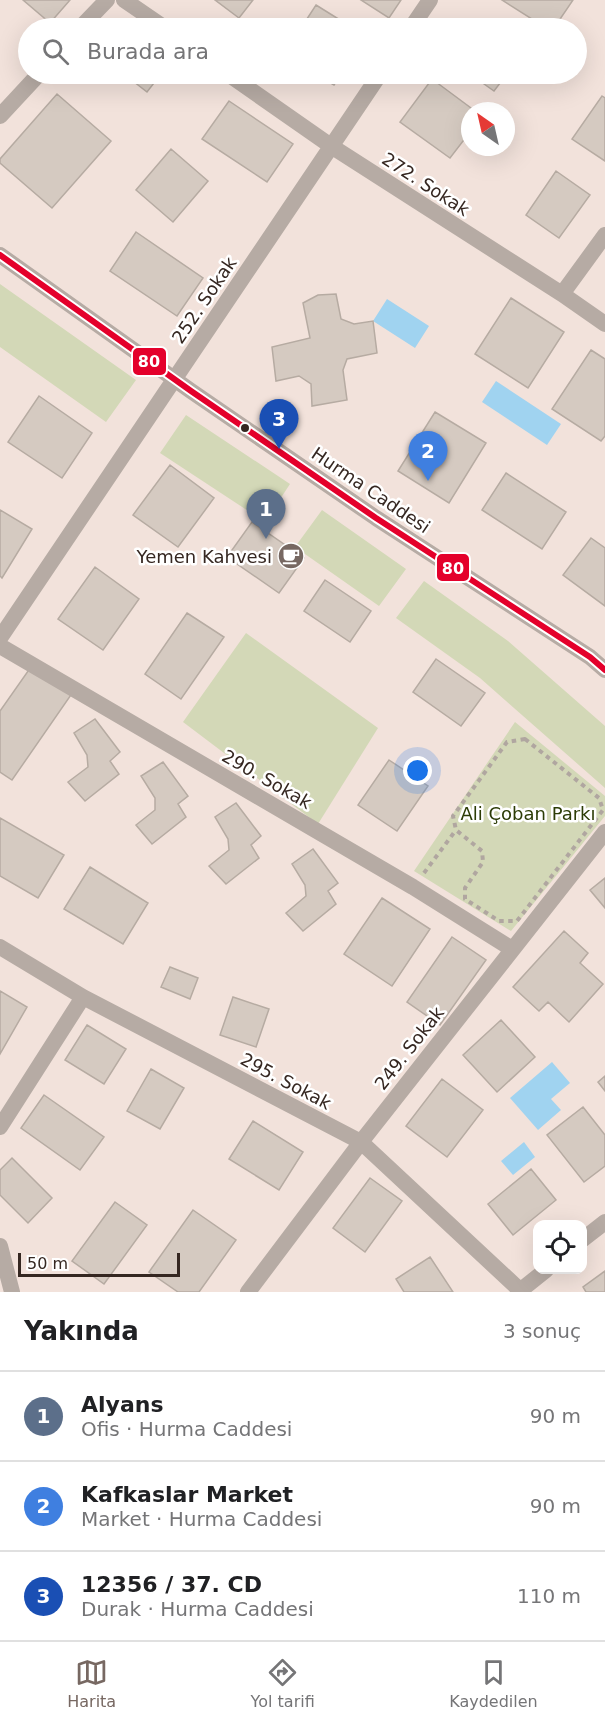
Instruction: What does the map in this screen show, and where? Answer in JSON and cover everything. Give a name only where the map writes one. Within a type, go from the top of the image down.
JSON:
[{"type":"street","points":[[89,18],[106,0]]},
{"type":"street","points":[[124,0],[150,18]]},
{"type":"street","points":[[418,18],[430,0]]},
{"type":"street","points":[[0,116],[30,84]]},
{"type":"street","name":"272. Sokak","points":[[242,84],[331,146],[605,324]]},
{"type":"street","name":"252. Sokak","points":[[0,638],[374,84]]},
{"type":"street","points":[[562,294],[605,235]]},
{"type":"street","name":"Hurma Caddesi","points":[[0,255],[376,518],[590,657],[605,670]]},
{"type":"street","name":"290. Sokak","points":[[0,646],[413,887],[512,949]]},
{"type":"street","name":"249. Sokak","points":[[248,1292],[361,1142],[605,832]]},
{"type":"street","name":"295. Sokak","points":[[0,948],[83,997],[361,1142],[521,1291]]},
{"type":"street","points":[[0,1128],[83,997]]},
{"type":"street","points":[[587,1236],[605,1222]]},
{"type":"street","points":[[0,1246],[12,1292]]},
{"type":"street","points":[[521,1291],[540,1274]]},
{"type":"path","points":[[599,798],[603,810],[517,921],[499,921],[465,899],[465,888],[483,862],[482,851],[456,830],[453,816],[507,742],[525,739],[599,798],[605,803]]},
{"type":"path","points":[[413,887],[456,830]]},
{"type":"green space","points":[[0,284],[136,380],[106,422],[0,347]]},
{"type":"green space","points":[[186,415],[290,484],[265,522],[160,453]]},
{"type":"green space","points":[[322,510],[406,569],[379,606],[295,547]]},
{"type":"green space","points":[[424,581],[508,641],[605,726],[605,788],[480,678],[396,618]]},
{"type":"green space","points":[[246,633],[378,728],[318,824],[183,722]]},
{"type":"green space","name":"Ali Çoban Parkı","points":[[515,722],[605,796],[605,816],[511,931],[414,871]]},
{"type":"water","points":[[387,299],[429,326],[415,348],[373,321]]},
{"type":"water","points":[[496,381],[561,424],[547,445],[482,402]]},
{"type":"water","points":[[552,1062],[570,1083],[551,1099],[561,1110],[538,1130],[510,1098]]},
{"type":"water","points":[[524,1142],[535,1157],[513,1175],[501,1161]]},
{"type":"building","points":[[23,0],[70,0],[54,18],[44,18]]},
{"type":"building","points":[[215,0],[253,0],[239,18]]},
{"type":"building","points":[[361,0],[401,0],[389,18]]},
{"type":"building","points":[[502,0],[573,0],[561,18],[530,18]]},
{"type":"building","points":[[316,5],[337,18],[308,18]]},
{"type":"building","points":[[137,84],[153,84],[147,92]]},
{"type":"building","points":[[428,84],[439,84],[463,102],[461,102],[461,144],[450,158],[400,122]]},
{"type":"building","points":[[484,84],[499,84],[494,91]]},
{"type":"building","points":[[57,94],[111,141],[52,208],[0,163],[0,159]]},
{"type":"building","points":[[602,96],[605,98],[605,161],[572,139]]},
{"type":"building","points":[[229,101],[293,144],[267,182],[202,139]]},
{"type":"building","points":[[171,149],[208,181],[173,222],[136,190]]},
{"type":"building","points":[[556,171],[590,195],[559,238],[526,215]]},
{"type":"building","points":[[136,232],[203,278],[177,316],[110,271]]},
{"type":"building","points":[[336,294],[341,319],[354,324],[373,321],[377,353],[347,359],[343,370],[347,400],[312,406],[311,384],[299,376],[276,381],[272,347],[310,338],[303,303],[318,295]]},
{"type":"building","points":[[511,298],[564,332],[528,388],[475,354]]},
{"type":"building","points":[[591,350],[605,359],[605,436],[601,441],[552,409]]},
{"type":"building","points":[[39,396],[92,433],[62,478],[8,442]]},
{"type":"building","points":[[435,412],[486,443],[449,503],[398,471]]},
{"type":"building","points":[[170,465],[214,498],[178,547],[133,515]]},
{"type":"building","points":[[506,473],[566,512],[542,549],[482,510]]},
{"type":"building","points":[[0,510],[32,529],[2,578],[0,576]]},
{"type":"building","points":[[252,522],[304,558],[279,593],[227,557]]},
{"type":"building","points":[[591,538],[605,548],[605,606],[563,575]]},
{"type":"building","points":[[95,567],[139,599],[103,650],[58,619]]},
{"type":"building","points":[[325,580],[371,611],[350,642],[304,611]]},
{"type":"building","points":[[187,613],[224,637],[181,699],[145,674]]},
{"type":"building","points":[[436,659],[485,693],[461,726],[413,692]]},
{"type":"building","points":[[33,664],[73,692],[12,780],[0,772],[0,711]]},
{"type":"building","points":[[95,719],[120,752],[110,761],[119,774],[85,801],[68,782],[88,767],[87,755],[74,733]]},
{"type":"building","points":[[389,760],[428,786],[397,831],[358,805]]},
{"type":"building","points":[[163,762],[188,796],[178,804],[186,817],[152,844],[136,825],[155,810],[155,798],[141,776]]},
{"type":"building","points":[[236,803],[261,836],[251,845],[259,858],[226,884],[209,866],[229,850],[228,839],[215,817]]},
{"type":"building","points":[[0,818],[64,855],[38,898],[0,876]]},
{"type":"building","points":[[313,849],[338,883],[328,891],[336,904],[303,931],[286,913],[306,896],[305,885],[292,864]]},
{"type":"building","points":[[90,867],[148,903],[123,944],[64,909]]},
{"type":"building","points":[[605,878],[605,908],[590,890]]},
{"type":"building","points":[[382,898],[430,929],[392,986],[344,954]]},
{"type":"building","points":[[564,931],[588,953],[580,963],[603,984],[569,1022],[548,1002],[539,1011],[513,987]]},
{"type":"building","points":[[452,937],[486,960],[440,1025],[407,1002]]},
{"type":"building","points":[[170,967],[198,978],[190,999],[161,987]]},
{"type":"building","points":[[0,991],[27,1007],[0,1054]]},
{"type":"building","points":[[233,997],[269,1009],[256,1047],[220,1035]]},
{"type":"building","points":[[501,1020],[535,1057],[497,1092],[463,1055]]},
{"type":"building","points":[[87,1025],[126,1049],[104,1084],[65,1060]]},
{"type":"building","points":[[151,1069],[184,1088],[160,1129],[127,1111]]},
{"type":"building","points":[[605,1076],[605,1091],[598,1082]]},
{"type":"building","points":[[442,1079],[483,1110],[447,1157],[406,1126]]},
{"type":"building","points":[[44,1095],[104,1137],[80,1170],[21,1128]]},
{"type":"building","points":[[583,1107],[605,1135],[605,1166],[584,1182],[547,1135]]},
{"type":"building","points":[[253,1121],[303,1152],[279,1190],[229,1159]]},
{"type":"building","points":[[12,1158],[52,1198],[28,1223],[0,1195],[0,1170]]},
{"type":"building","points":[[531,1169],[556,1200],[513,1235],[488,1204]]},
{"type":"building","points":[[370,1178],[402,1201],[365,1252],[333,1228]]},
{"type":"building","points":[[115,1202],[147,1225],[104,1284],[72,1261]]},
{"type":"building","points":[[193,1210],[236,1240],[199,1292],[178,1292],[149,1272]]},
{"type":"building","points":[[430,1257],[453,1292],[404,1292],[396,1279]]},
{"type":"building","points":[[605,1271],[605,1292],[586,1292],[583,1287]]},
{"type":"transit line","name":"80","points":[[0,255],[191,391],[376,518],[590,657],[605,670]]},
{"type":"place","name":"12356 / 37. CD","points":[[279,449]]},
{"type":"place","name":"Kafkaslar Market","points":[[428,481]]},
{"type":"place","name":"Alyans","points":[[266,539]]},
{"type":"place","name":"Yemen Kahvesi","points":[[291,556]]}]
